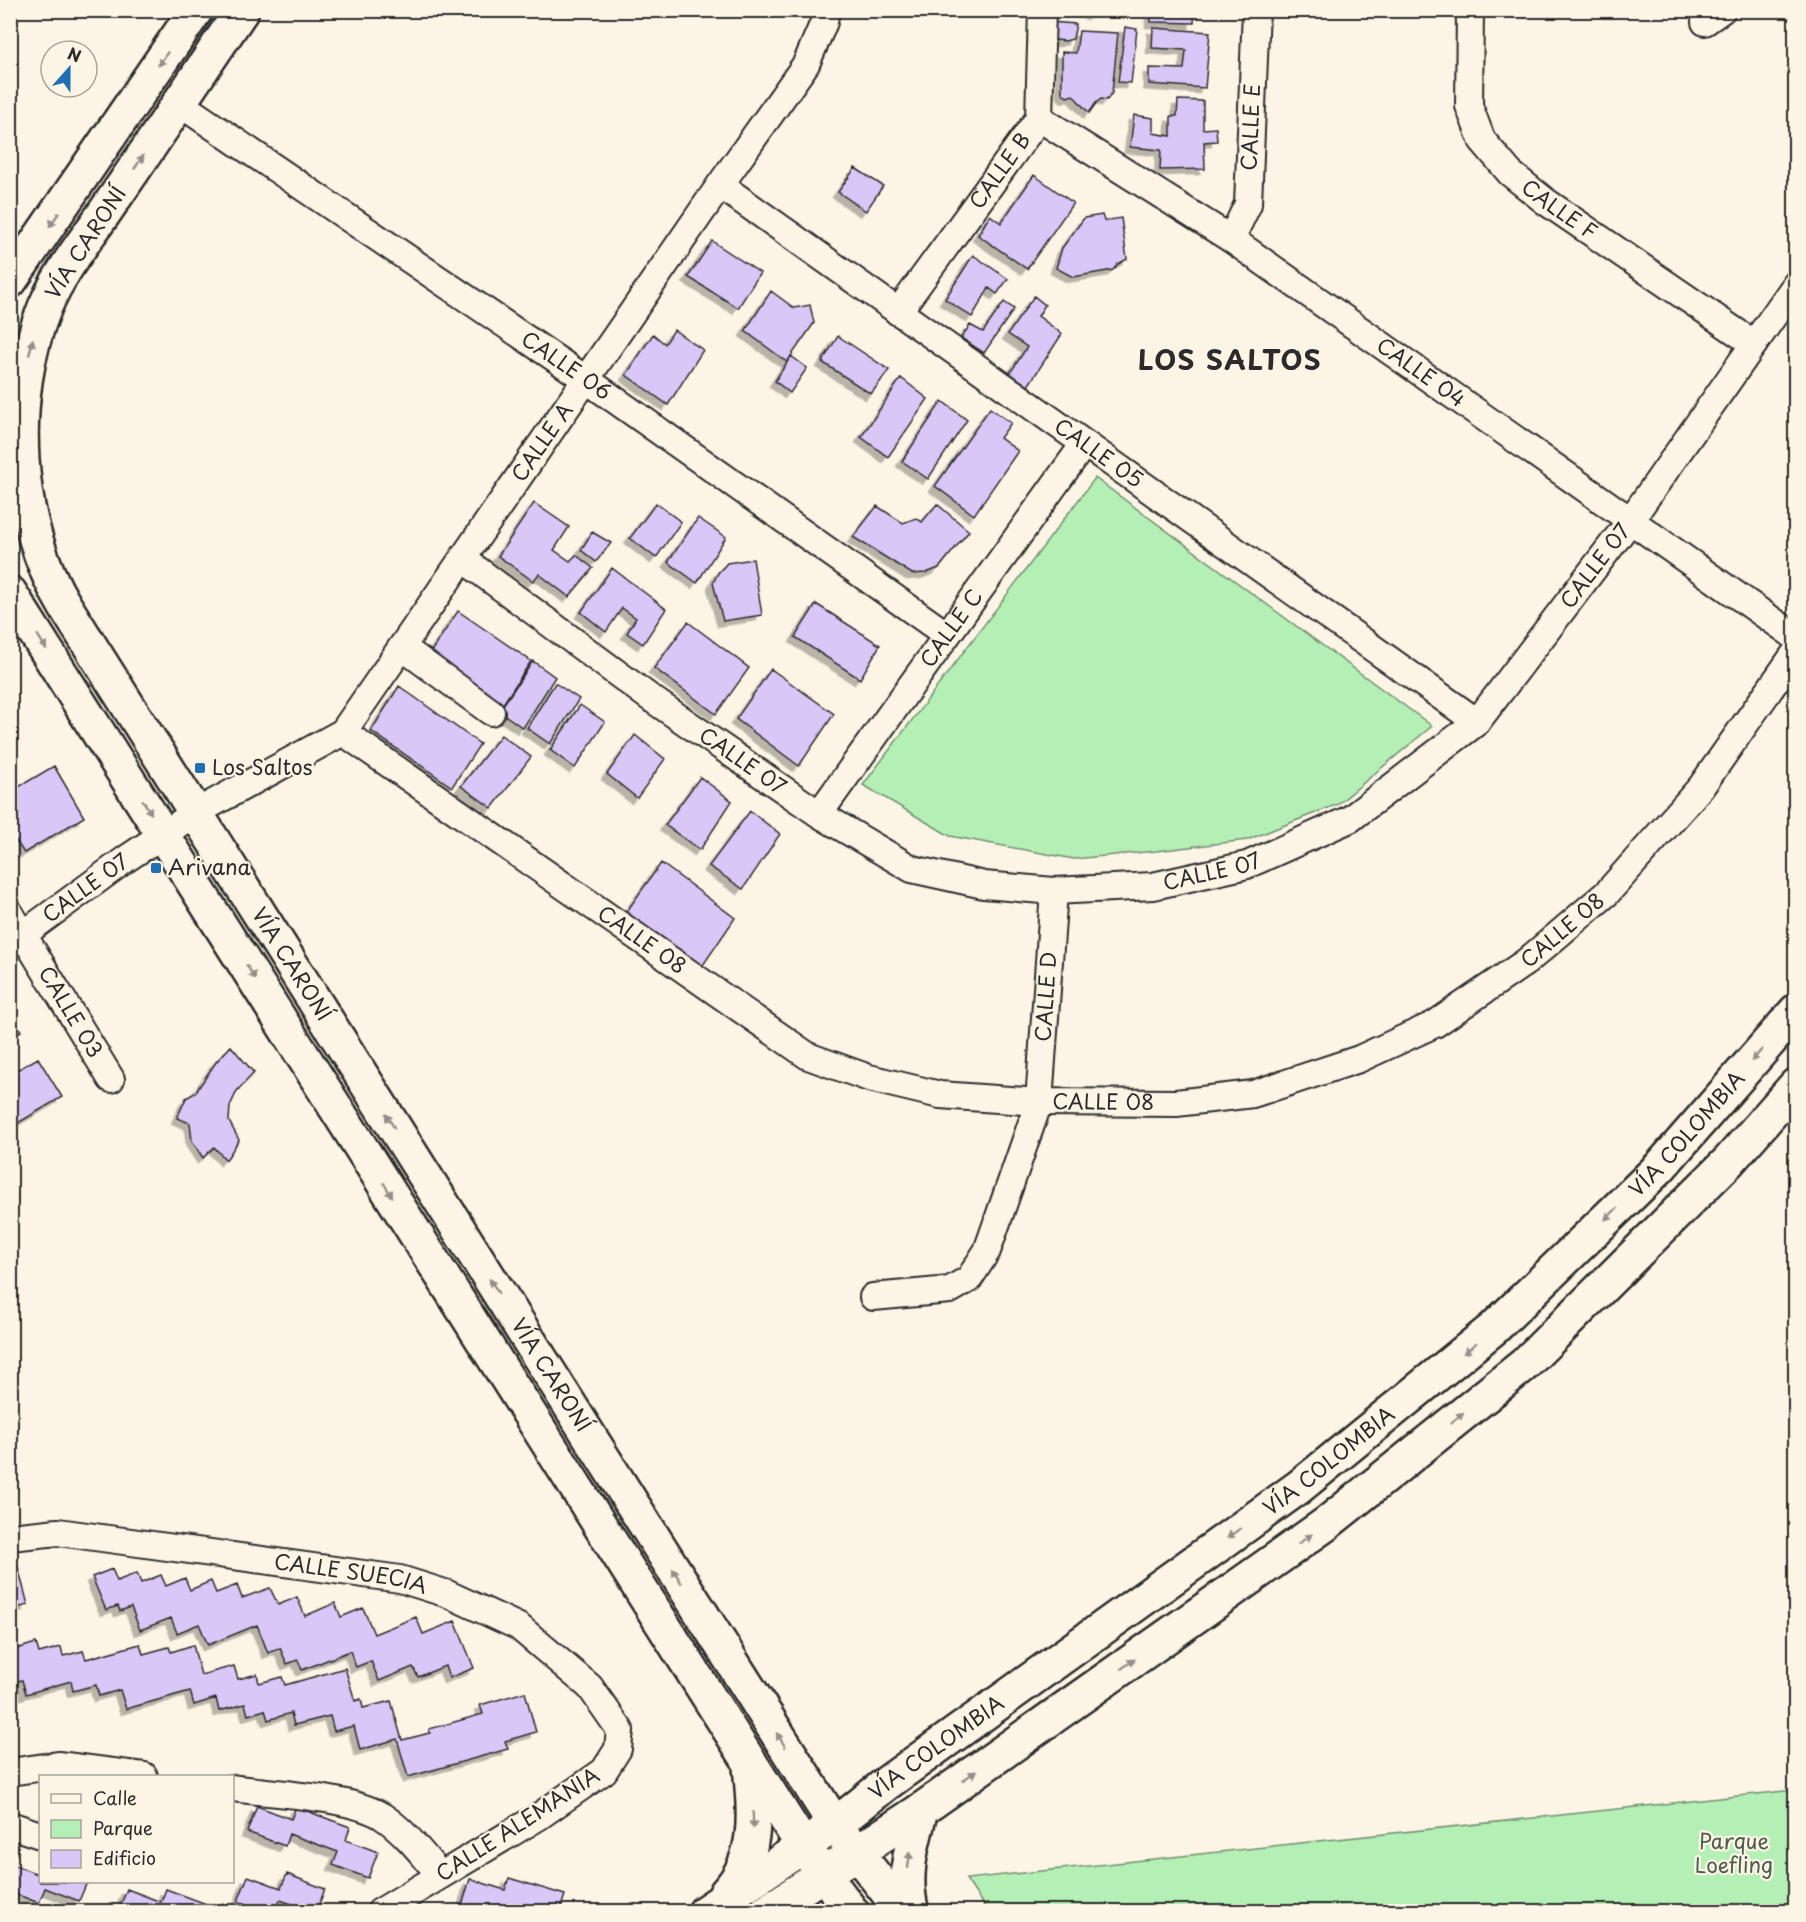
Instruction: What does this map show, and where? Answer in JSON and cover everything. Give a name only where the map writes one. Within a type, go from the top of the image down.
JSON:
[{"type":"main road","name":"VÍA CARONÍ","points":[[10,281],[196,10]]},
{"type":"main road","name":"VÍA CARONÍ","points":[[242,10],[57,283],[46,305],[33,338],[27,365],[24,426],[26,502],[32,533],[45,569],[65,606],[806,1780],[835,1825],[903,1911]]},
{"type":"main road","points":[[10,388],[21,409],[24,426],[18,458],[10,479]]},
{"type":"main road","name":"VÍA CARONÍ","points":[[10,593],[802,1846],[852,1911]]},
{"type":"main road","name":"VÍA COLOMBIA","points":[[709,1909],[835,1825],[887,1783],[1299,1487],[1494,1328],[1660,1167],[1796,1011]]},
{"type":"main road","name":"VÍA COLOMBIA","points":[[766,1911],[921,1810],[1335,1517],[1525,1364],[1730,1161],[1796,1085]]},
{"type":"main road","points":[[709,1909],[738,1881],[754,1838],[749,1762]]},
{"type":"main road","points":[[806,1780],[838,1793],[864,1794],[887,1783]]},
{"type":"main road","points":[[912,1911],[907,1894],[908,1857],[921,1810]]},
{"type":"street","name":"CALLE A","points":[[195,813],[343,732],[806,64],[824,22],[825,10]]},
{"type":"street","name":"CALLE B","points":[[898,312],[1039,118],[1042,10]]},
{"type":"street","name":"CALLE E","points":[[1231,239],[1248,204],[1256,10]]},
{"type":"street","name":"CALLE F","points":[[1470,10],[1469,106],[1482,141],[1510,173],[1545,201],[1754,344]]},
{"type":"street","name":"CALLE 06","points":[[179,103],[587,380],[947,635]]},
{"type":"street","name":"CALLE 04","points":[[1039,118],[1231,239],[1796,637]]},
{"type":"street","name":"CALLE 05","points":[[720,186],[1477,722]]},
{"type":"street","name":"CALLE 07","points":[[463,559],[649,697],[819,813],[912,869],[984,885],[1054,891],[1153,886],[1247,865],[1350,819],[1477,722],[1630,521],[1796,284]]},
{"type":"street","name":"CALLE C","points":[[819,813],[1084,444]]},
{"type":"street","points":[[402,647],[491,712]]},
{"type":"street","name":"CALLE 08","points":[[343,732],[808,1056],[869,1078],[940,1095],[1039,1102],[1176,1103],[1253,1094],[1359,1059],[1435,1024],[1526,962],[1607,893],[1701,787],[1796,652]]},
{"type":"street","name":"CALLE 07","points":[[18,939],[126,859],[195,813]]},
{"type":"street","name":"CALLE D","points":[[873,1297],[950,1290],[969,1279],[987,1251],[1039,1102],[1054,891]]},
{"type":"street","name":"CALLE 03","points":[[10,913],[18,939],[111,1080]]},
{"type":"street","points":[[1730,1161],[1796,1104]]},
{"type":"street","name":"CALLE SUECIA","points":[[10,1537],[70,1534],[400,1579],[448,1594],[519,1627],[590,1687],[620,1730],[618,1749]]},
{"type":"street","name":"CALLE ALEMANIA","points":[[380,1911],[418,1901],[440,1875],[538,1817],[604,1771],[618,1749]]},
{"type":"street","points":[[10,1772],[58,1765],[126,1775]]},
{"type":"street","points":[[234,1788],[363,1808],[381,1816],[409,1838],[440,1875]]},
{"type":"street","points":[[10,1825],[39,1835]]},
{"type":"green space","points":[[1095,478],[1432,726],[1338,804],[1247,840],[1156,851],[1074,859],[950,836],[863,785]]},
{"type":"green space","name":"Parque Loefling","points":[[1795,1790],[1795,1911],[988,1912],[966,1879]]},
{"type":"building","points":[[1082,10],[1101,10],[1092,14]]},
{"type":"building","points":[[1151,10],[1210,10],[1195,11],[1194,23],[1151,22]]},
{"type":"building","points":[[1049,22],[1076,24],[1073,39],[1065,41],[1048,39]]},
{"type":"building","points":[[1125,27],[1137,29],[1131,83],[1118,82]]},
{"type":"building","points":[[1153,28],[1210,32],[1205,88],[1149,84],[1149,68],[1184,69],[1186,50],[1152,48]]},
{"type":"building","points":[[1079,31],[1118,33],[1112,93],[1107,100],[1101,99],[1096,103],[1089,113],[1073,95],[1067,97],[1062,92],[1062,52],[1076,53]]},
{"type":"building","points":[[1178,100],[1203,101],[1203,129],[1216,128],[1217,141],[1204,142],[1205,169],[1160,170],[1161,150],[1130,147],[1134,115],[1153,118],[1153,133],[1171,136],[1171,116],[1177,116]]},
{"type":"building","points":[[855,168],[883,186],[866,211],[838,192]]},
{"type":"building","points":[[1034,175],[1073,203],[1027,269],[978,235],[990,215],[1001,223]]},
{"type":"building","points":[[1102,215],[1104,221],[1121,218],[1127,259],[1113,270],[1073,277],[1056,268],[1062,248],[1084,218]]},
{"type":"building","points":[[712,241],[760,273],[738,308],[688,277]]},
{"type":"building","points":[[973,255],[1008,279],[997,294],[989,288],[972,317],[945,299]]},
{"type":"building","points":[[771,291],[794,308],[810,305],[814,323],[787,362],[745,331]]},
{"type":"building","points":[[1034,296],[1045,305],[1038,316],[1062,334],[1028,386],[1010,373],[1027,347],[1008,334]]},
{"type":"building","points":[[1004,302],[1014,309],[984,353],[961,338],[970,325],[983,332]]},
{"type":"building","points":[[674,330],[703,350],[668,405],[626,375],[653,334],[665,344]]},
{"type":"building","points":[[838,336],[889,370],[871,394],[822,362]]},
{"type":"building","points":[[791,356],[807,368],[790,393],[775,381]]},
{"type":"building","points":[[901,378],[928,399],[888,457],[861,437]]},
{"type":"building","points":[[942,401],[967,420],[928,479],[902,461]]},
{"type":"building","points":[[990,408],[1011,423],[1000,438],[1018,451],[974,515],[935,486]]},
{"type":"building","points":[[534,503],[569,527],[554,550],[570,561],[576,555],[593,568],[569,597],[539,574],[533,581],[498,556]]},
{"type":"building","points":[[656,503],[681,522],[656,558],[630,538]]},
{"type":"building","points":[[937,504],[969,531],[939,568],[926,573],[912,574],[853,537],[877,506],[903,523],[916,518],[922,522]]},
{"type":"building","points":[[698,518],[726,537],[697,583],[668,562]]},
{"type":"building","points":[[592,532],[611,543],[596,562],[581,550]]},
{"type":"building","points":[[753,559],[762,615],[723,621],[713,583],[727,563]]},
{"type":"building","points":[[612,568],[666,609],[643,644],[627,633],[636,618],[622,608],[606,632],[581,612]]},
{"type":"building","points":[[816,604],[880,645],[860,679],[795,637]]},
{"type":"building","points":[[458,611],[531,661],[501,707],[428,656]]},
{"type":"building","points":[[688,622],[749,668],[716,714],[654,668]]},
{"type":"building","points":[[533,661],[555,677],[523,728],[499,711]]},
{"type":"building","points":[[771,669],[834,714],[799,766],[736,719]]},
{"type":"building","points":[[555,683],[579,699],[550,744],[527,728]]},
{"type":"building","points":[[399,686],[480,744],[452,787],[371,731]]},
{"type":"building","points":[[580,705],[605,722],[575,768],[550,750]]},
{"type":"building","points":[[501,735],[531,757],[492,808],[461,786]]},
{"type":"building","points":[[635,735],[665,759],[637,798],[607,774]]},
{"type":"building","points":[[54,766],[84,817],[24,853],[10,832],[10,792]]},
{"type":"building","points":[[700,777],[732,801],[700,850],[665,825]]},
{"type":"building","points":[[750,811],[780,834],[743,889],[709,866]]},
{"type":"building","points":[[661,863],[735,918],[701,968],[624,915]]},
{"type":"building","points":[[10,1013],[21,1031],[10,1038]]},
{"type":"building","points":[[231,1046],[254,1073],[237,1091],[230,1106],[229,1121],[239,1140],[226,1160],[214,1147],[203,1158],[192,1141],[190,1123],[177,1118],[186,1098],[195,1093],[216,1062]]},
{"type":"building","points":[[38,1058],[62,1097],[18,1123],[10,1111],[10,1074]]},
{"type":"building","points":[[18,1567],[28,1605],[10,1610],[10,1569]]},
{"type":"building","points":[[112,1569],[117,1581],[137,1573],[141,1583],[161,1575],[166,1586],[185,1578],[190,1590],[211,1581],[216,1593],[237,1585],[242,1598],[270,1588],[278,1605],[297,1597],[305,1616],[335,1603],[341,1617],[363,1608],[374,1634],[416,1617],[423,1634],[455,1621],[474,1668],[449,1678],[445,1666],[418,1677],[413,1667],[379,1681],[371,1661],[356,1667],[350,1651],[302,1670],[298,1660],[287,1664],[280,1648],[268,1653],[257,1625],[208,1645],[199,1624],[177,1633],[171,1618],[140,1630],[131,1607],[120,1611],[118,1606],[106,1610],[92,1577]]},
{"type":"building","points":[[10,1642],[13,1650],[36,1643],[39,1653],[61,1647],[63,1656],[83,1651],[86,1659],[140,1644],[143,1654],[169,1647],[171,1652],[193,1645],[201,1675],[234,1666],[238,1679],[257,1674],[259,1683],[282,1677],[285,1685],[345,1668],[355,1701],[361,1699],[363,1708],[391,1701],[402,1740],[430,1733],[429,1729],[483,1714],[480,1705],[525,1692],[536,1732],[505,1741],[508,1749],[408,1777],[397,1739],[360,1750],[354,1726],[334,1731],[330,1716],[294,1725],[291,1713],[268,1720],[265,1710],[248,1715],[245,1704],[219,1711],[216,1698],[194,1705],[190,1691],[126,1709],[120,1690],[99,1696],[96,1685],[73,1691],[71,1681],[26,1694],[22,1680],[10,1683]]},
{"type":"building","points":[[257,1806],[291,1819],[296,1807],[350,1827],[346,1840],[378,1852],[368,1878],[333,1865],[338,1852],[289,1834],[285,1846],[247,1832]]},
{"type":"building","points":[[10,1851],[16,1853],[10,1867]]},
{"type":"building","points":[[12,1864],[39,1875],[39,1883],[87,1883],[79,1901],[45,1888],[39,1903],[10,1892]]},
{"type":"building","points":[[287,1874],[325,1889],[316,1912],[280,1900],[276,1912],[266,1912],[238,1901],[248,1876],[281,1888]]},
{"type":"building","points":[[509,1878],[565,1895],[561,1907],[574,1912],[524,1912],[504,1905],[502,1912],[483,1912],[462,1905],[470,1879],[505,1890]]},
{"type":"building","points":[[127,1889],[161,1902],[166,1889],[220,1909],[220,1912],[118,1912]]},
{"type":"place","name":"Los Saltos","points":[[200,768]]},
{"type":"place","name":"Arivana","points":[[156,868]]},
{"type":"district","name":"LOS SALTOS","points":[[1230,361]]}]
